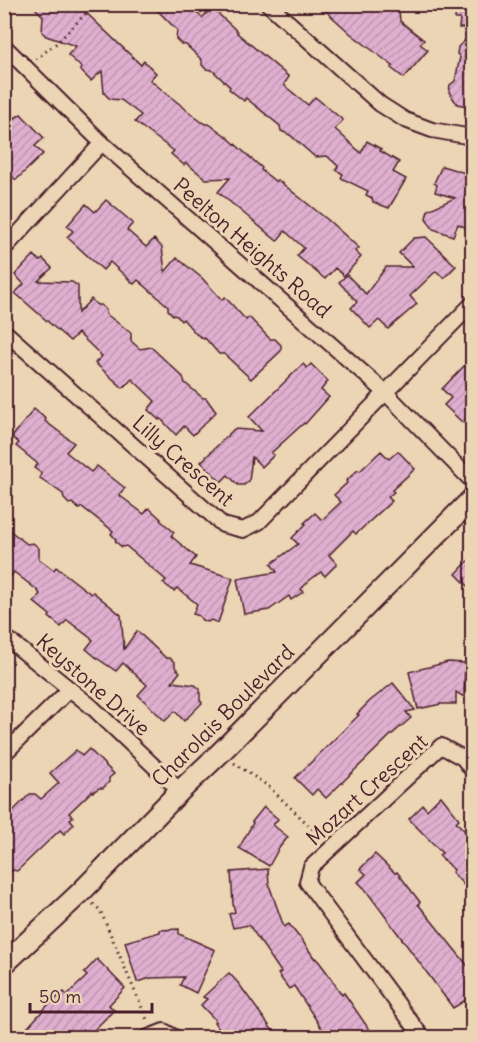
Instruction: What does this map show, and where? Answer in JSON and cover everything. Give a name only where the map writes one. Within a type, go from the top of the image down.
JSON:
[{"type":"street","points":[[268,4],[389,110],[405,120],[432,130],[472,137]]},
{"type":"street","name":"Peelton Heights Road","points":[[7,49],[102,143],[385,392],[472,481]]},
{"type":"street","points":[[4,249],[102,143]]},
{"type":"street","name":"Lilly Crescent","points":[[4,332],[223,525],[243,530],[259,522],[472,304]]},
{"type":"street","name":"Charolais Boulevard","points":[[4,964],[81,892],[472,499]]},
{"type":"street","name":"Keystone Drive","points":[[4,636],[92,706],[180,791]]},
{"type":"street","points":[[4,754],[70,689]]},
{"type":"street","name":"Mozart Crescent","points":[[423,1038],[307,882],[311,867],[441,746],[463,758],[472,770]]},
{"type":"street","points":[[149,1036],[164,1031],[176,1038]]},
{"type":"path","points":[[7,49],[37,60],[95,4]]},
{"type":"path","points":[[220,753],[268,786],[332,848]]},
{"type":"path","points":[[81,892],[100,910],[149,1036]]},
{"type":"building","points":[[31,4],[77,4],[141,65],[144,61],[156,73],[150,80],[199,120],[226,136],[262,168],[261,170],[275,181],[279,181],[328,220],[359,248],[355,251],[361,257],[344,276],[335,268],[325,279],[297,256],[304,248],[285,231],[277,241],[218,192],[230,178],[206,179],[186,163],[184,165],[171,154],[174,151],[135,122],[141,115],[121,100],[110,99],[104,93],[102,71],[91,81],[80,70],[82,68],[68,55],[76,46],[46,36],[42,32],[43,16]]},
{"type":"building","points":[[151,4],[189,4],[202,18],[212,8],[237,33],[289,77],[284,84],[286,87],[308,105],[315,97],[343,120],[335,129],[361,153],[367,141],[399,162],[393,172],[406,179],[389,208],[373,202],[372,198],[366,195],[368,191],[341,178],[343,174],[336,170],[338,166],[327,156],[315,157],[290,135],[281,131],[280,126],[246,98],[244,101],[229,89],[230,87],[212,70],[202,65],[202,60],[176,39],[177,30]]},
{"type":"building","points":[[318,4],[392,4],[399,10],[400,21],[424,40],[420,44],[428,50],[404,78],[391,68],[393,66],[351,34]]},
{"type":"building","points":[[456,4],[472,4],[472,28],[459,28],[460,19],[455,19]]},
{"type":"building","points":[[472,33],[472,107],[457,104],[449,92],[450,85],[455,81],[460,57],[457,54],[458,47]]},
{"type":"building","points":[[21,114],[44,138],[35,146],[43,154],[16,180],[4,169],[4,125]]},
{"type":"building","points":[[442,166],[472,175],[469,189],[472,189],[472,230],[458,224],[453,236],[433,229],[426,218],[428,210],[455,198],[435,192],[437,185],[434,183]]},
{"type":"building","points":[[106,200],[133,223],[127,230],[146,247],[154,239],[162,247],[165,272],[177,258],[202,278],[222,300],[225,297],[246,320],[249,317],[270,339],[275,339],[281,345],[281,351],[251,379],[224,354],[219,354],[205,338],[196,334],[183,319],[181,321],[173,315],[168,310],[168,306],[138,280],[134,284],[110,262],[103,270],[67,237],[73,231],[67,226],[86,204],[95,212]]},
{"type":"building","points":[[426,237],[456,266],[444,278],[436,271],[410,296],[417,304],[388,329],[379,320],[370,328],[351,308],[357,302],[339,282],[347,275],[366,294],[386,267],[413,267],[399,253],[414,238]]},
{"type":"building","points":[[34,255],[40,261],[43,259],[52,268],[38,281],[72,282],[78,286],[78,313],[91,299],[97,305],[101,305],[106,310],[106,314],[131,333],[131,341],[140,349],[151,347],[183,377],[185,383],[206,398],[216,412],[193,435],[184,426],[176,435],[160,418],[159,420],[148,410],[155,401],[132,379],[123,388],[95,363],[102,356],[78,333],[70,341],[15,293],[24,284],[15,275]]},
{"type":"building","points":[[303,364],[307,368],[311,364],[328,381],[321,390],[329,397],[305,424],[271,453],[274,455],[262,467],[252,457],[249,481],[244,485],[238,485],[228,475],[221,482],[201,462],[234,429],[262,431],[249,417]]},
{"type":"building","points":[[464,366],[472,366],[472,413],[463,423],[444,405],[451,398],[442,389]]},
{"type":"building","points":[[34,409],[46,419],[45,421],[74,443],[66,452],[91,472],[97,466],[125,488],[119,495],[144,514],[149,508],[174,532],[171,536],[196,557],[190,565],[233,578],[218,623],[202,620],[193,614],[197,604],[177,588],[174,591],[163,583],[166,580],[126,546],[122,547],[116,542],[111,534],[113,531],[82,507],[79,509],[72,503],[69,504],[63,494],[40,478],[41,473],[34,468],[38,464],[16,446],[19,443],[12,437]]},
{"type":"building","points":[[381,451],[389,459],[398,451],[415,469],[392,490],[394,492],[388,497],[392,501],[356,534],[353,531],[329,555],[337,564],[325,576],[321,572],[301,589],[303,592],[291,600],[289,596],[269,610],[244,614],[237,579],[277,572],[271,564],[298,544],[292,538],[306,524],[304,523],[315,513],[322,520],[341,502],[334,495],[347,483],[346,481]]},
{"type":"building","points":[[4,526],[27,544],[33,543],[39,548],[39,559],[54,570],[56,567],[91,594],[93,592],[121,615],[124,649],[137,631],[166,658],[170,658],[180,672],[172,682],[195,685],[200,689],[202,703],[184,721],[175,711],[165,721],[138,695],[147,685],[123,663],[116,671],[86,649],[93,640],[67,620],[61,627],[49,617],[50,615],[34,602],[40,594],[37,590],[14,572],[4,585]]},
{"type":"building","points":[[472,557],[472,590],[456,574]]},
{"type":"building","points":[[448,662],[465,663],[464,697],[456,692],[456,704],[441,704],[418,709],[409,672]]},
{"type":"building","points":[[393,683],[415,710],[406,712],[411,718],[326,798],[317,789],[312,795],[295,778],[359,715],[357,714],[370,701]]},
{"type":"building","points":[[89,749],[114,774],[109,778],[109,782],[103,788],[92,791],[69,813],[73,817],[70,819],[74,824],[64,834],[60,830],[17,871],[13,870],[4,878],[4,820],[30,794],[35,794],[41,799],[59,783],[50,773],[76,750],[82,756]]},
{"type":"building","points":[[441,796],[459,819],[456,822],[472,838],[472,894],[439,855],[442,853],[409,819],[423,805],[427,810]]},
{"type":"building","points":[[264,807],[278,819],[273,825],[288,837],[269,866],[239,848],[252,822]]},
{"type":"building","points":[[375,854],[395,873],[397,872],[420,902],[418,904],[472,971],[472,996],[453,1008],[358,882],[366,874],[360,869]]},
{"type":"building","points":[[268,869],[269,885],[284,927],[289,924],[299,936],[342,995],[344,993],[375,1038],[328,1038],[294,986],[289,989],[278,974],[281,972],[249,925],[233,928],[229,914],[235,912],[231,872]]},
{"type":"building","points":[[179,929],[179,934],[215,950],[196,993],[180,985],[184,977],[151,978],[137,982],[125,942],[160,932],[160,930]]},
{"type":"building","points":[[97,959],[125,988],[109,1005],[114,1010],[95,1029],[85,1038],[18,1038],[47,1006],[64,992],[67,995],[87,976],[84,973]]},
{"type":"building","points":[[229,973],[278,1038],[225,1038],[214,1022],[216,1021],[201,1005],[207,999],[203,997]]}]
